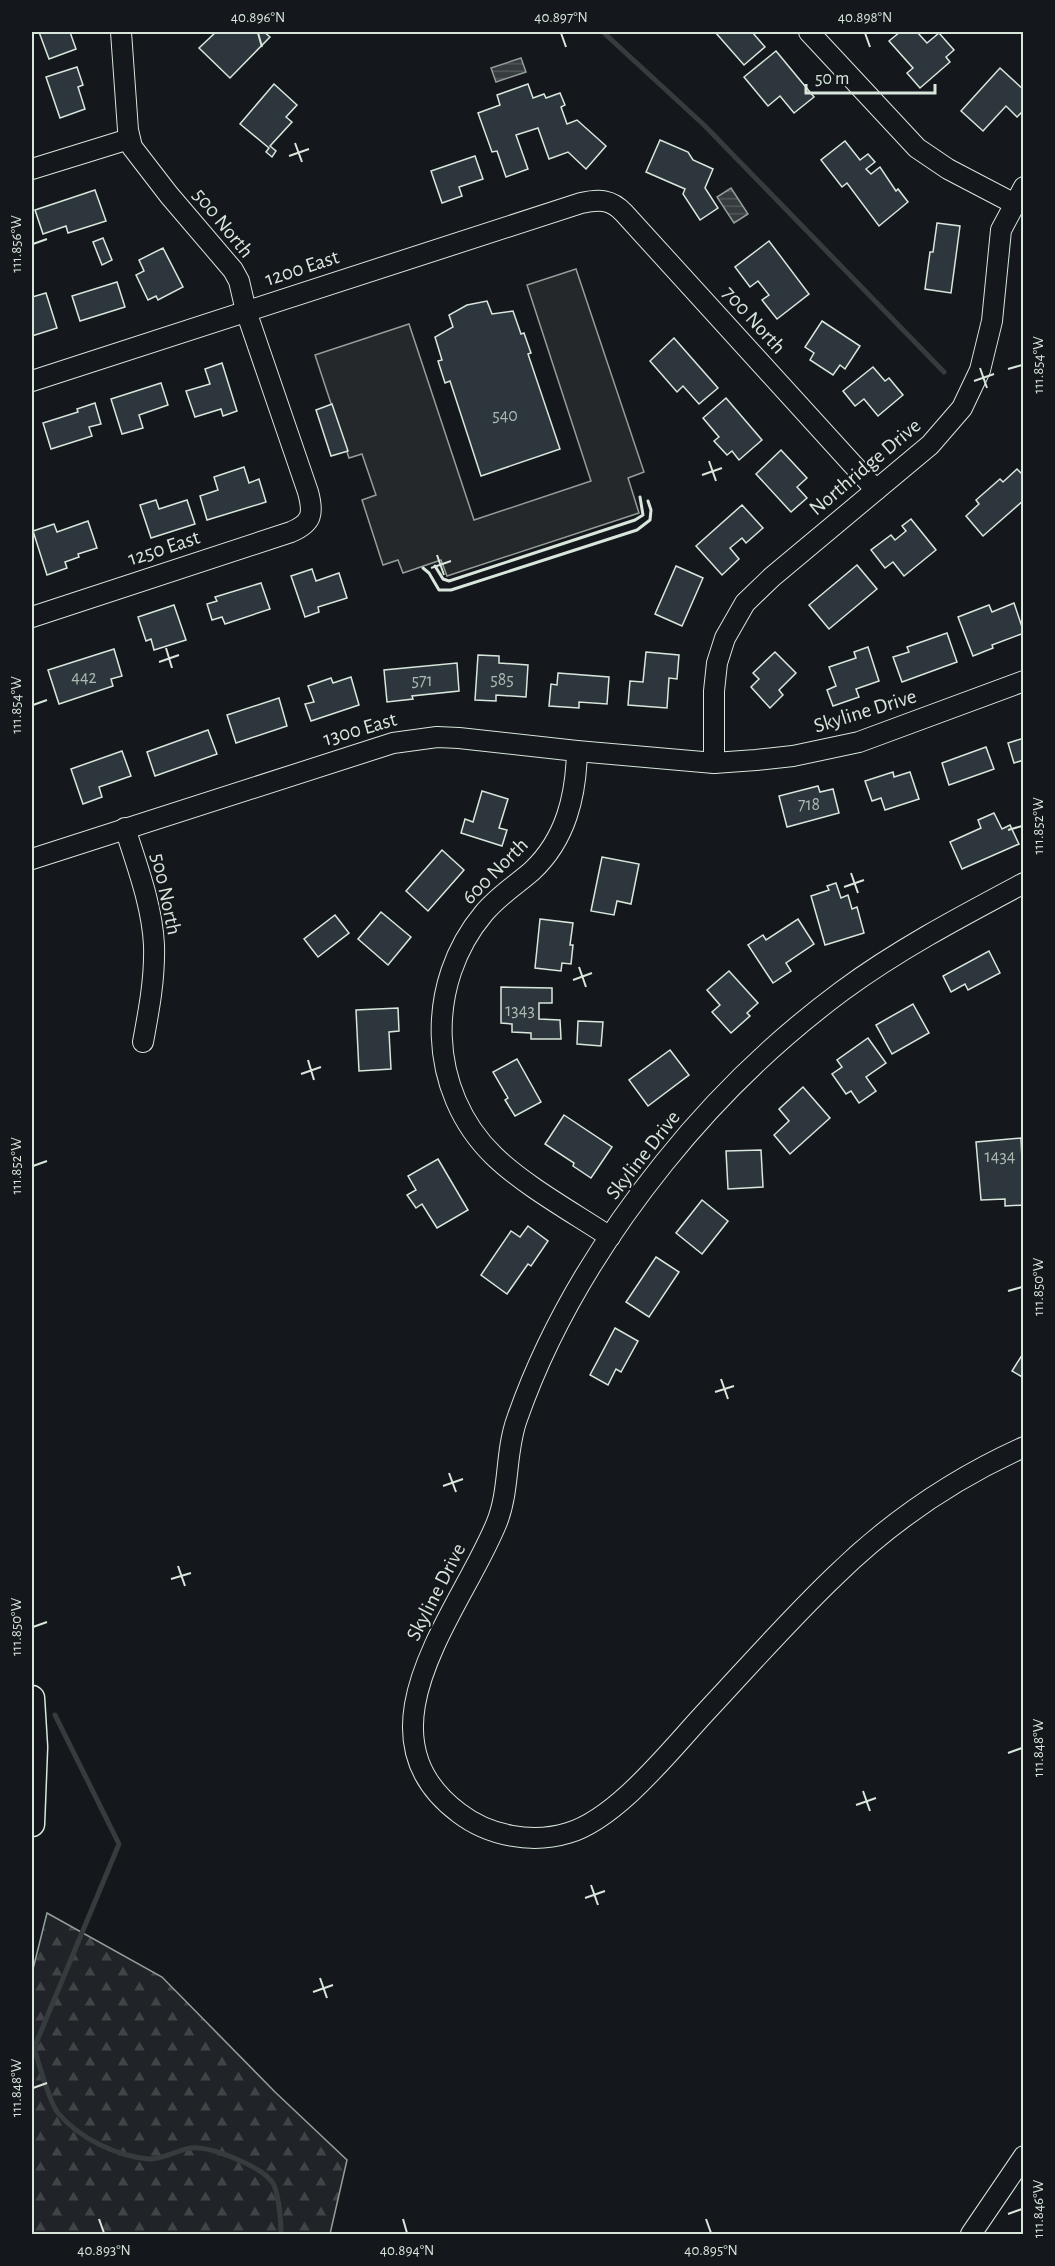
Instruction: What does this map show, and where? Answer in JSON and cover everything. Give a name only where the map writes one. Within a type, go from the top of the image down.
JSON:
[{"type":"main road","points":[[32,1698],[35,1747],[32,1824]]},
{"type":"street","name":"500 North","points":[[122,32],[129,139],[140,159],[233,270],[239,281],[246,311],[308,492],[311,510],[309,520]]},
{"type":"street","points":[[808,32],[917,148],[948,170],[1018,195]]},
{"type":"street","points":[[32,169],[129,139]]},
{"type":"street","name":"Northridge Drive","points":[[714,763],[714,691],[717,663],[725,638],[745,603],[772,577],[930,445],[962,408],[972,390],[980,370],[990,329],[1001,230],[1018,195]]},
{"type":"street","name":"1200 East","points":[[32,381],[587,201]]},
{"type":"street","name":"700 North","points":[[587,201],[607,201],[624,213],[876,490]]},
{"type":"street","name":"1250 East","points":[[32,617],[291,532],[309,520]]},
{"type":"street","name":"Skyline Drive","points":[[714,763],[793,756],[859,742],[1023,681]]},
{"type":"street","name":"1300 East","points":[[32,859],[372,749],[415,739],[459,738],[714,763]]},
{"type":"street","name":"600 North","points":[[577,751],[573,799],[558,837],[547,855],[485,911],[463,943],[447,981],[440,1029],[442,1053],[454,1098],[479,1139],[510,1170],[610,1237]]},
{"type":"street","name":"500 North","points":[[125,828],[145,893],[154,944],[152,990],[143,1042]]},
{"type":"street","name":"Skyline Drive","points":[[1023,884],[957,919],[881,964],[844,989],[787,1035],[748,1070],[693,1128],[639,1195],[610,1237],[566,1311],[539,1365],[516,1421],[500,1514],[486,1547],[431,1653],[417,1687],[413,1724],[414,1742],[419,1759],[436,1790],[447,1803],[473,1823],[504,1835],[537,1838],[570,1833],[596,1820],[665,1756],[798,1614],[859,1554],[910,1513],[961,1480],[1023,1447]]},
{"type":"street","points":[[970,2235],[1023,2156]]},
{"type":"green space","points":[[47,1913],[162,1977],[275,2092],[347,2160],[330,2234],[32,2234],[32,1973]]},
{"type":"shaded area","points":[[521,58],[526,72],[496,82],[491,68]]},
{"type":"shaded area","points":[[731,188],[748,214],[734,223],[717,197]]},
{"type":"shaded area","points":[[576,269],[644,472],[628,478],[639,513],[447,576],[441,560],[403,573],[398,560],[383,565],[362,500],[376,495],[362,454],[349,458],[315,355],[409,324],[474,520],[591,481],[527,285]]},
{"type":"building","points":[[39,32],[70,32],[76,49],[49,59]]},
{"type":"building","points":[[216,32],[264,32],[270,37],[230,78],[199,48]]},
{"type":"building","points":[[715,32],[752,32],[765,47],[744,65]]},
{"type":"building","points":[[900,32],[917,32],[927,43],[939,33],[954,50],[946,57],[950,62],[920,88],[907,73],[913,68],[889,41]]},
{"type":"building","points":[[776,51],[814,97],[794,113],[780,96],[768,106],[744,77]]},
{"type":"building","points":[[77,67],[83,85],[78,87],[85,109],[60,118],[46,77]]},
{"type":"building","points":[[1000,68],[1024,90],[1024,110],[1017,117],[1006,106],[983,131],[961,111]]},
{"type":"building","points":[[274,84],[297,105],[286,117],[292,122],[270,146],[276,151],[272,157],[266,152],[269,148],[240,124]]},
{"type":"building","points":[[528,84],[533,98],[544,94],[546,98],[560,93],[565,105],[561,107],[567,124],[577,120],[606,146],[586,169],[568,152],[549,159],[538,128],[516,135],[528,169],[506,177],[497,151],[492,152],[478,113],[500,105],[497,95]]},
{"type":"building","points":[[660,140],[688,152],[693,160],[713,169],[705,188],[718,208],[700,220],[683,194],[685,189],[646,172]]},
{"type":"building","points":[[845,141],[860,160],[868,154],[875,162],[866,169],[871,174],[880,167],[896,191],[898,189],[908,202],[879,226],[847,183],[842,187],[821,160]]},
{"type":"building","points":[[475,156],[483,179],[459,187],[462,196],[442,203],[431,171]]},
{"type":"building","points":[[95,190],[106,221],[68,233],[66,226],[43,234],[35,210]]},
{"type":"building","points":[[937,223],[960,226],[951,293],[925,289]]},
{"type":"building","points":[[103,238],[112,260],[102,265],[93,242]]},
{"type":"building","points":[[769,241],[809,294],[777,319],[762,300],[769,295],[758,281],[750,287],[735,267]]},
{"type":"building","points":[[163,248],[183,287],[158,300],[156,296],[148,300],[136,275],[144,271],[139,260]]},
{"type":"building","points":[[117,282],[125,307],[80,321],[72,296]]},
{"type":"building","points":[[46,293],[57,328],[32,336],[32,297]]},
{"type":"building","points":[[487,301],[492,314],[513,311],[521,334],[524,333],[531,353],[528,354],[560,449],[481,476],[450,381],[445,383],[438,361],[442,360],[435,337],[453,327],[449,315],[467,305]]},
{"type":"building","points":[[822,321],[860,346],[845,369],[840,365],[833,375],[810,360],[814,353],[805,347]]},
{"type":"building","points":[[674,338],[718,388],[699,404],[683,386],[677,392],[650,361]]},
{"type":"building","points":[[222,363],[237,411],[223,416],[221,409],[195,417],[186,391],[210,384],[205,369]]},
{"type":"building","points":[[873,367],[885,381],[889,378],[903,395],[878,416],[864,399],[855,406],[843,391]]},
{"type":"building","points":[[161,383],[168,405],[139,415],[143,428],[122,434],[111,399]]},
{"type":"building","points":[[726,398],[762,440],[739,460],[732,451],[727,455],[714,441],[719,437],[703,418]]},
{"type":"building","points":[[95,403],[101,424],[89,427],[92,436],[51,449],[43,423],[78,412],[77,409]]},
{"type":"building","points":[[332,404],[348,451],[331,456],[316,410]]},
{"type":"building","points":[[781,450],[807,478],[797,487],[807,498],[791,512],[756,474]]},
{"type":"building","points":[[244,467],[249,483],[259,479],[266,502],[207,520],[200,496],[218,490],[214,477]]},
{"type":"building","points":[[1017,469],[1024,476],[1024,500],[983,536],[966,516],[979,504],[976,500],[1000,479],[1003,482]]},
{"type":"building","points":[[156,500],[159,509],[187,500],[195,524],[151,538],[140,505]]},
{"type":"building","points":[[742,505],[763,528],[746,543],[742,538],[730,548],[739,559],[722,575],[696,546]]},
{"type":"building","points":[[911,519],[936,550],[904,576],[893,562],[885,568],[871,550],[891,535],[895,540],[906,531],[902,526]]},
{"type":"building","points":[[88,521],[97,548],[78,554],[79,557],[65,562],[67,568],[47,575],[33,531],[54,524],[57,532]]},
{"type":"building","points":[[857,565],[877,589],[829,629],[809,605]]},
{"type":"building","points":[[676,566],[703,578],[682,626],[655,614]]},
{"type":"building","points":[[312,569],[316,581],[339,573],[347,598],[318,607],[319,612],[305,617],[291,576]]},
{"type":"building","points":[[261,583],[270,609],[225,624],[222,617],[212,620],[207,604],[217,601],[215,597]]},
{"type":"building","points":[[1014,603],[1024,633],[992,645],[993,648],[973,656],[958,617],[989,605],[992,612]]},
{"type":"building","points":[[174,605],[186,640],[154,650],[151,639],[146,641],[138,617]]},
{"type":"building","points":[[947,633],[957,662],[902,682],[893,657],[909,652],[907,647]]},
{"type":"building","points":[[868,647],[879,681],[856,689],[859,697],[833,706],[827,690],[836,686],[829,667],[856,658],[854,652]]},
{"type":"building","points":[[114,649],[122,676],[111,679],[113,686],[59,704],[48,670]]},
{"type":"building","points":[[646,652],[679,655],[677,679],[669,678],[667,708],[628,705],[630,681],[643,682]]},
{"type":"building","points":[[775,652],[796,673],[779,690],[783,695],[770,708],[751,687],[759,679],[753,673]]},
{"type":"building","points":[[478,655],[499,656],[499,663],[528,665],[526,697],[496,695],[496,701],[475,700]]},
{"type":"building","points":[[457,663],[459,691],[412,696],[413,699],[387,702],[384,670]]},
{"type":"building","points":[[558,673],[609,677],[607,704],[579,702],[579,708],[549,706],[551,684],[557,685]]},
{"type":"building","points":[[351,677],[359,705],[311,721],[305,704],[314,702],[308,686],[331,678],[333,683]]},
{"type":"building","points":[[279,698],[287,726],[236,743],[227,715]]},
{"type":"building","points":[[208,730],[217,754],[155,776],[147,752]]},
{"type":"building","points":[[1024,738],[1024,760],[1014,763],[1008,743]]},
{"type":"building","points":[[986,747],[994,769],[949,785],[942,763]]},
{"type":"building","points":[[122,751],[131,776],[99,787],[102,797],[83,804],[71,769]]},
{"type":"building","points":[[893,772],[894,777],[910,772],[919,799],[885,810],[881,798],[872,801],[865,781]]},
{"type":"building","points":[[818,786],[820,792],[833,789],[839,813],[787,827],[779,796]]},
{"type":"building","points":[[482,791],[508,799],[499,828],[507,830],[502,846],[461,833],[465,819],[473,822]]},
{"type":"building","points":[[994,813],[1002,829],[1010,825],[1019,844],[962,869],[950,842],[981,828],[978,820]]},
{"type":"building","points":[[442,850],[464,870],[428,911],[406,891]]},
{"type":"building","points":[[602,857],[639,864],[631,904],[617,901],[614,915],[591,911]]},
{"type":"building","points":[[836,883],[841,898],[848,895],[852,909],[857,907],[864,933],[825,945],[811,896],[829,890],[827,886]]},
{"type":"building","points":[[381,912],[411,937],[388,965],[358,939]]},
{"type":"building","points":[[335,915],[349,933],[318,957],[304,939]]},
{"type":"building","points":[[540,919],[573,923],[570,945],[573,945],[571,964],[562,963],[561,971],[535,968]]},
{"type":"building","points":[[798,919],[814,944],[786,963],[791,971],[773,983],[748,945],[763,935],[766,940]]},
{"type":"building","points":[[989,951],[1000,973],[968,990],[965,984],[951,992],[943,976]]},
{"type":"building","points":[[729,971],[758,1003],[747,1013],[750,1016],[731,1033],[712,1012],[720,1005],[707,990]]},
{"type":"building","points":[[501,987],[552,988],[552,1003],[539,1003],[539,1019],[560,1020],[561,1039],[531,1039],[531,1033],[512,1032],[512,1024],[501,1023]]},
{"type":"building","points":[[913,1004],[929,1033],[892,1054],[876,1025]]},
{"type":"building","points":[[398,1008],[399,1031],[389,1032],[391,1069],[359,1071],[356,1010]]},
{"type":"building","points":[[578,1021],[603,1022],[601,1046],[577,1044]]},
{"type":"building","points":[[868,1038],[886,1063],[866,1077],[876,1091],[859,1103],[851,1091],[846,1094],[832,1074],[842,1067],[837,1060]]},
{"type":"building","points":[[670,1050],[689,1075],[648,1106],[629,1080]]},
{"type":"building","points":[[517,1059],[541,1102],[515,1116],[493,1072]]},
{"type":"building","points":[[803,1087],[830,1118],[790,1154],[774,1135],[789,1121],[779,1109]]},
{"type":"building","points":[[564,1115],[612,1147],[591,1178],[573,1166],[574,1163],[545,1144]]},
{"type":"building","points":[[1021,1138],[1024,1205],[1005,1206],[1005,1199],[981,1200],[976,1142]]},
{"type":"building","points":[[761,1150],[763,1187],[728,1189],[726,1151]]},
{"type":"building","points":[[438,1159],[468,1210],[437,1228],[422,1204],[416,1208],[407,1195],[416,1190],[408,1176]]},
{"type":"building","points":[[702,1200],[728,1221],[702,1254],[676,1233]]},
{"type":"building","points":[[528,1226],[548,1241],[531,1266],[528,1264],[507,1294],[481,1275],[511,1231],[520,1237]]},
{"type":"building","points":[[656,1257],[679,1272],[649,1317],[626,1302]]},
{"type":"building","points":[[615,1328],[638,1341],[621,1372],[616,1369],[608,1385],[590,1375]]},
{"type":"building","points":[[1024,1352],[1024,1378],[1012,1371]]},
{"type":"waterway","points":[[603,32],[704,125],[944,372]]},
{"type":"waterway","points":[[55,1715],[119,1844],[34,2048],[51,2100],[58,2113],[76,2130],[111,2150],[136,2157],[155,2159],[186,2149],[198,2148],[228,2156],[251,2166],[274,2185],[281,2234]]},
{"type":"wall","points":[[435,566],[443,579],[449,581],[635,520],[643,515],[640,497]]},
{"type":"wall","points":[[423,568],[429,573],[439,590],[451,590],[637,530],[650,520],[651,510],[648,501]]}]
